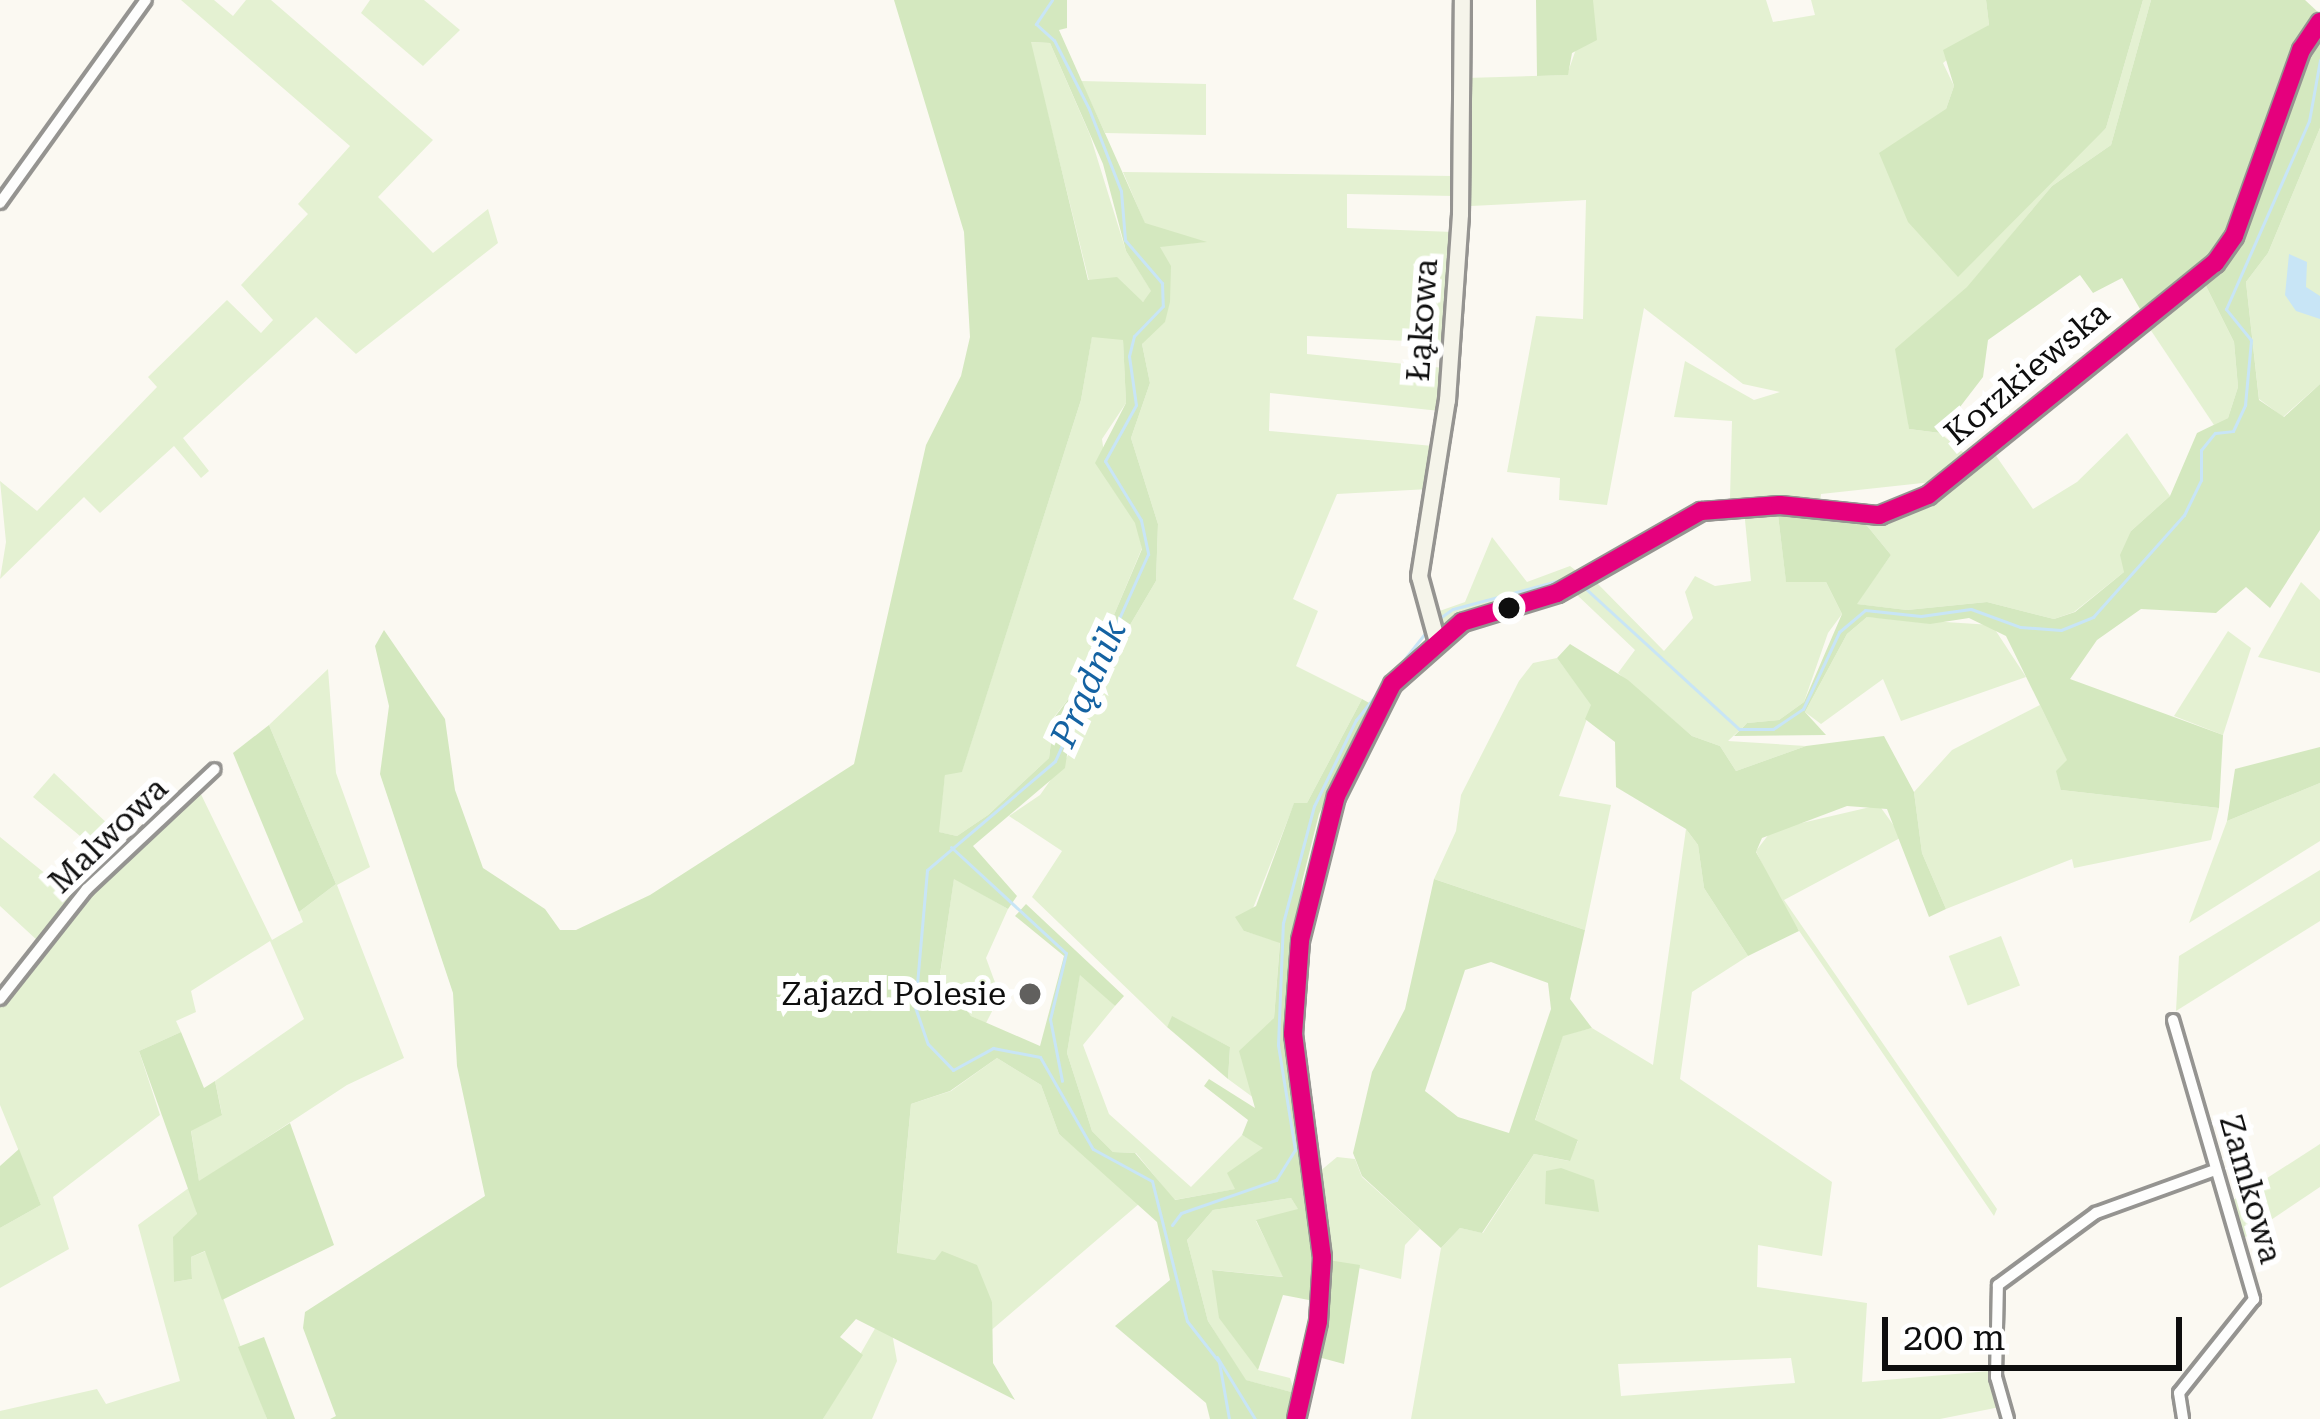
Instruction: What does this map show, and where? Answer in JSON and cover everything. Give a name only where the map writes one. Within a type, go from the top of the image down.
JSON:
[{"type":"street","points":[[0,203],[146,0]]},
{"type":"street","name":"Łąkowa","points":[[1436,638],[1420,576],[1447,400],[1460,214],[1462,0]]},
{"type":"street","name":"Korzkiewska","points":[[1296,1419],[1318,1321],[1316,1188],[1293,1034],[1312,874],[1372,712],[1436,638],[1480,614],[1557,593],[1701,511],[1780,505],[1879,515],[1928,495],[2215,263],[2234,236],[2302,50],[2320,22]]},
{"type":"street","name":"Malwowa","points":[[0,999],[87,889],[215,769]]},
{"type":"street","name":"Zamkowa","points":[[2173,1020],[2212,1171],[2254,1300],[2180,1394],[2182,1419]]},
{"type":"street","points":[[2008,1419],[1996,1377],[1998,1286],[2096,1213],[2212,1171]]},
{"type":"green space","points":[[181,0],[214,0],[233,16],[246,0],[271,0],[433,140],[378,197],[433,253],[488,209],[498,243],[356,354],[316,317],[183,438],[209,471],[201,478],[174,446],[100,513],[84,497],[0,579],[6,542],[0,481],[37,511],[157,387],[148,377],[227,300],[261,333],[273,320],[241,285],[308,214],[298,204],[350,146]]},
{"type":"green space","points":[[370,0],[424,0],[460,30],[423,66],[361,13]]},
{"type":"green space","points":[[894,0],[1067,0],[1067,28],[1059,30],[1145,223],[1207,242],[1160,247],[1171,266],[1170,302],[1165,322],[1142,344],[1150,383],[1131,438],[1158,524],[1156,581],[1072,723],[1065,768],[973,846],[1017,896],[1008,909],[954,879],[940,974],[971,1016],[1040,1046],[1064,956],[1015,916],[1026,904],[1124,996],[1115,1006],[1080,975],[1067,1053],[1092,1131],[1113,1152],[1135,1153],[1175,1200],[1235,1189],[1227,1173],[1263,1148],[1242,1135],[1248,1120],[1204,1086],[1209,1079],[1255,1108],[1239,1051],[1274,1018],[1280,943],[1244,931],[1235,917],[1256,906],[1294,803],[1307,803],[1362,699],[1371,704],[1319,814],[1302,882],[1288,1017],[1319,1255],[1314,1301],[1283,1295],[1258,1370],[1219,1318],[1212,1270],[1283,1277],[1256,1220],[1298,1209],[1291,1198],[1213,1210],[1187,1240],[1208,1321],[1246,1380],[1295,1393],[1290,1419],[1210,1419],[1206,1403],[1115,1326],[1170,1280],[1157,1222],[1059,1134],[1041,1085],[997,1058],[950,1091],[911,1104],[897,1253],[935,1260],[942,1251],[977,1265],[992,1302],[993,1363],[1015,1400],[856,1319],[840,1337],[863,1355],[823,1419],[330,1419],[336,1416],[303,1328],[305,1312],[485,1196],[457,1066],[453,993],[380,774],[389,706],[375,646],[384,630],[445,719],[455,790],[483,868],[545,909],[560,930],[576,930],[650,895],[854,764],[926,445],[961,376],[970,337],[964,232]],"holes":[[[1031,42],[1050,43],[1103,164],[1126,251],[1151,291],[1143,302],[1117,277],[1088,280]],[[1092,337],[1123,340],[1126,403],[1095,463],[1135,523],[1142,549],[1091,669],[1054,718],[1049,758],[988,815],[957,836],[939,832],[945,775],[962,772],[1081,400]]]},
{"type":"green space","points":[[1536,0],[1593,0],[1597,40],[1572,53],[1568,75],[1537,76]]},
{"type":"green space","points":[[1593,0],[1766,0],[1773,22],[1815,15],[1811,0],[1986,0],[1989,25],[1943,63],[1954,86],[1946,109],[2037,189],[2106,128],[2143,0],[2151,0],[2111,145],[2052,186],[1903,365],[1909,429],[1940,433],[1964,453],[1932,482],[1821,494],[1820,504],[1730,498],[1732,421],[1674,417],[1685,361],[1754,400],[1780,392],[1743,384],[1644,308],[1607,505],[1559,500],[1560,478],[1507,472],[1536,316],[1583,319],[1586,200],[1471,206],[1466,78],[1567,75]]},
{"type":"green space","points":[[1986,0],[2143,0],[2106,128],[1958,277],[1908,222],[1879,153],[1946,109],[1954,86],[1943,50],[1989,25]]},
{"type":"green space","points":[[2151,0],[2305,0],[2319,13],[2305,29],[2225,235],[2198,269],[2140,309],[2122,278],[2093,293],[2080,275],[1988,340],[1983,377],[1940,433],[1909,429],[1895,349],[1967,287],[2052,186],[2111,145]]},
{"type":"green space","points":[[2320,31],[2320,128],[2268,253],[2246,282],[2259,400],[2284,417],[2320,384],[2320,530],[2270,608],[2246,587],[2216,613],[2141,609],[2097,640],[2070,679],[2223,735],[2219,808],[2061,790],[2056,771],[2067,760],[2006,636],[1969,618],[1930,624],[1867,617],[1847,634],[1805,712],[1826,735],[1734,736],[1747,723],[1779,720],[1804,702],[1842,614],[1826,582],[1786,582],[1778,515],[1864,522],[1891,555],[1857,604],[1907,610],[1987,602],[2054,619],[2075,612],[2124,572],[2120,555],[2131,531],[2170,496],[2197,433],[2228,418],[2238,387],[2234,342],[2203,280],[2222,262]]},
{"type":"green space","points":[[1030,42],[1050,43],[1090,135],[1126,251],[1152,292],[1143,302],[1089,281]]},
{"type":"green space","points":[[1081,81],[1206,84],[1206,135],[1105,133]]},
{"type":"green space","points":[[2320,128],[2320,384],[2283,417],[2259,399],[2246,282],[2268,253]]},
{"type":"green space","points":[[1123,172],[1454,176],[1454,196],[1347,194],[1347,228],[1453,232],[1446,343],[1307,336],[1307,354],[1444,368],[1440,411],[1270,393],[1269,431],[1433,446],[1429,489],[1337,494],[1293,599],[1318,611],[1296,666],[1362,699],[1307,803],[1294,804],[1244,931],[1280,942],[1274,1018],[1251,1071],[1258,1101],[1228,1079],[1230,1047],[1172,1017],[1167,1027],[1032,897],[1062,851],[1009,816],[1040,795],[1069,754],[1072,723],[1156,581],[1158,524],[1131,438],[1150,383],[1142,344],[1151,328],[1159,246],[1204,242],[1145,224]]},
{"type":"green space","points":[[2203,280],[2234,342],[2238,387],[2228,418],[2214,425],[2146,323]]},
{"type":"green space","points":[[1092,336],[1123,339],[1126,403],[1102,439],[1108,482],[1136,523],[1142,548],[1091,670],[1054,717],[1049,758],[988,815],[957,836],[938,832],[945,774],[962,771],[1081,400]]},
{"type":"green space","points":[[2127,433],[2170,496],[2131,531],[2124,572],[2074,612],[2054,619],[1987,602],[1907,610],[1856,604],[1891,555],[1864,522],[1932,507],[1992,450],[2033,509],[2077,482]]},
{"type":"green space","points":[[1744,510],[1778,515],[1786,581],[1826,582],[1842,614],[1828,633],[1804,702],[1779,720],[1747,723],[1728,741],[1806,746],[1736,771],[1720,746],[1692,736],[1618,673],[1635,650],[1575,593],[1594,580],[1664,651],[1693,618],[1685,592],[1695,576],[1715,586],[1751,581]]},
{"type":"green space","points":[[1492,537],[1527,582],[1570,566],[1579,573],[1438,625],[1431,614],[1465,602]]},
{"type":"green space","points":[[2301,582],[2320,600],[2320,673],[2258,657]]},
{"type":"green space","points":[[1867,617],[1992,625],[2026,677],[1901,721],[1883,679],[1821,724],[1805,712],[1847,634]]},
{"type":"green space","points":[[2228,631],[2251,648],[2223,735],[2174,716]]},
{"type":"green space","points":[[1570,644],[1628,680],[1692,736],[1720,746],[1736,771],[1806,746],[1884,736],[1914,792],[1922,853],[1946,909],[1929,917],[1887,809],[1847,806],[1762,838],[1756,852],[1799,931],[1748,956],[1704,888],[1698,845],[1686,829],[1616,787],[1615,742],[1585,719],[1591,705],[1557,658]]},
{"type":"green space","points":[[1557,658],[1592,705],[1559,796],[1611,805],[1585,930],[1434,879],[1456,831],[1461,795],[1519,681],[1533,663]]},
{"type":"green space","points":[[328,669],[336,773],[370,867],[337,885],[404,1058],[347,1085],[199,1182],[191,1130],[222,1114],[215,1081],[304,1019],[270,941],[191,991],[196,1012],[176,1021],[181,1032],[139,1051],[160,1115],[53,1197],[69,1249],[0,1288],[0,1228],[41,1205],[0,1105],[0,994],[38,941],[0,906],[0,837],[68,892],[109,860],[33,797],[54,773],[129,844],[195,782],[272,940],[303,922],[299,912],[336,884],[269,725]]},
{"type":"green space","points":[[2040,705],[2068,761],[2061,790],[2219,808],[2211,840],[2074,868],[2072,859],[1946,909],[1922,853],[1914,792],[1952,750]]},
{"type":"green space","points":[[269,725],[336,884],[299,912],[233,753]]},
{"type":"green space","points":[[2320,747],[2320,783],[2227,821],[2235,769]]},
{"type":"green space","points":[[2320,783],[2320,841],[2189,923],[2227,821]]},
{"type":"green space","points":[[1879,805],[1902,837],[1784,900],[1997,1209],[1994,1216],[1780,903],[1756,851],[1772,830]]},
{"type":"green space","points":[[1686,829],[1698,845],[1704,888],[1748,956],[1692,992],[1680,1079],[1832,1182],[1822,1256],[1758,1245],[1757,1287],[1867,1303],[1862,1382],[1990,1371],[2000,1407],[1940,1419],[1411,1419],[1441,1248],[1460,1228],[1483,1233],[1534,1154],[1569,1161],[1578,1141],[1535,1121],[1563,1035],[1592,1028],[1653,1065]],"holes":[[[1791,1358],[1795,1383],[1621,1396],[1618,1364]]]},
{"type":"green space","points":[[2320,870],[2320,921],[2176,1011],[2179,956]]},
{"type":"green space","points":[[954,878],[1008,909],[986,958],[1000,996],[986,1023],[971,1016],[940,975]]},
{"type":"green space","points":[[1434,879],[1585,930],[1570,999],[1592,1028],[1563,1036],[1535,1120],[1578,1140],[1570,1161],[1534,1154],[1482,1233],[1460,1228],[1441,1248],[1362,1176],[1353,1153],[1372,1072],[1405,1009]],"holes":[[[1491,962],[1548,983],[1551,1009],[1509,1133],[1458,1117],[1425,1091],[1465,970]]]},
{"type":"green space","points":[[2001,936],[2020,985],[1968,1006],[1949,956]]},
{"type":"green space","points":[[1080,973],[1115,1006],[1083,1045],[1109,1114],[1191,1187],[1242,1135],[1264,1147],[1236,1189],[1174,1200],[1136,1153],[1113,1152],[1092,1131],[1067,1053]]},
{"type":"green space","points":[[1172,1016],[1230,1047],[1228,1079],[1167,1027]]},
{"type":"green space","points":[[181,1032],[204,1088],[215,1081],[222,1115],[191,1131],[199,1181],[290,1123],[334,1245],[222,1300],[205,1251],[191,1257],[192,1279],[174,1282],[173,1237],[197,1214],[139,1051]]},
{"type":"green space","points":[[997,1058],[1041,1085],[1059,1134],[1140,1203],[988,1333],[992,1302],[935,1260],[897,1254],[911,1104],[951,1091]]},
{"type":"green space","points":[[2320,1144],[2320,1187],[2241,1240],[2230,1202]]},
{"type":"green space","points":[[19,1149],[41,1205],[0,1228],[0,1166]]},
{"type":"green space","points":[[1337,1157],[1355,1159],[1362,1177],[1420,1229],[1405,1245],[1401,1279],[1328,1260],[1319,1172]]},
{"type":"green space","points":[[1561,1168],[1594,1180],[1599,1212],[1545,1204],[1546,1171]]},
{"type":"green space","points":[[190,1187],[197,1214],[174,1282],[192,1279],[191,1257],[206,1251],[267,1419],[0,1419],[0,1411],[97,1389],[106,1404],[180,1381],[138,1225]]},
{"type":"green space","points":[[1291,1198],[1299,1210],[1256,1221],[1284,1277],[1213,1270],[1258,1370],[1290,1378],[1295,1393],[1245,1380],[1208,1321],[1187,1240],[1213,1210]]},
{"type":"green space","points":[[1328,1260],[1360,1265],[1344,1364],[1318,1357]]},
{"type":"green space","points":[[877,1325],[892,1333],[897,1361],[872,1419],[823,1419]]},
{"type":"green space","points":[[264,1337],[295,1419],[267,1419],[238,1347]]},
{"type":"water","points":[[2289,254],[2307,262],[2306,287],[2320,296],[2320,319],[2296,311],[2285,295]]},
{"type":"waterway","name":"Prądnik","points":[[1052,0],[1036,24],[1054,40],[1089,109],[1121,191],[1125,240],[1162,283],[1163,306],[1134,336],[1129,356],[1136,405],[1105,461],[1141,520],[1148,554],[1055,761],[927,870],[915,1007],[928,1044],[953,1070],[993,1048],[1040,1057],[1093,1149],[1152,1181],[1187,1321],[1219,1362],[1229,1419]]},
{"type":"waterway","points":[[1585,588],[1739,729],[1773,729],[1803,709],[1839,632],[1865,610],[1921,616],[1971,609],[2020,627],[2061,630],[2093,617],[2184,515],[2201,480],[2201,450],[2215,433],[2233,431],[2245,405],[2251,340],[2226,309],[2309,121],[2320,60]]},
{"type":"waterway","points":[[1437,620],[1453,609],[1572,577]]},
{"type":"waterway","points":[[1172,1225],[1181,1213],[1276,1180],[1295,1150],[1278,1045],[1283,923],[1314,806],[1356,720],[1426,632]]},
{"type":"waterway","points":[[951,847],[1066,953],[1050,1019],[1062,1081]]},
{"type":"waterway","points":[[1217,1357],[1255,1419]]},
{"type":"transit line","points":[[1296,1419],[1318,1321],[1322,1257],[1293,1034],[1300,940],[1336,796],[1392,684],[1462,622],[1557,593],[1701,511],[1780,505],[1879,515],[1928,495],[2215,263],[2234,236],[2301,50],[2320,22]]},
{"type":"place","name":"Zajazd Polesie","points":[[1030,994]]}]
